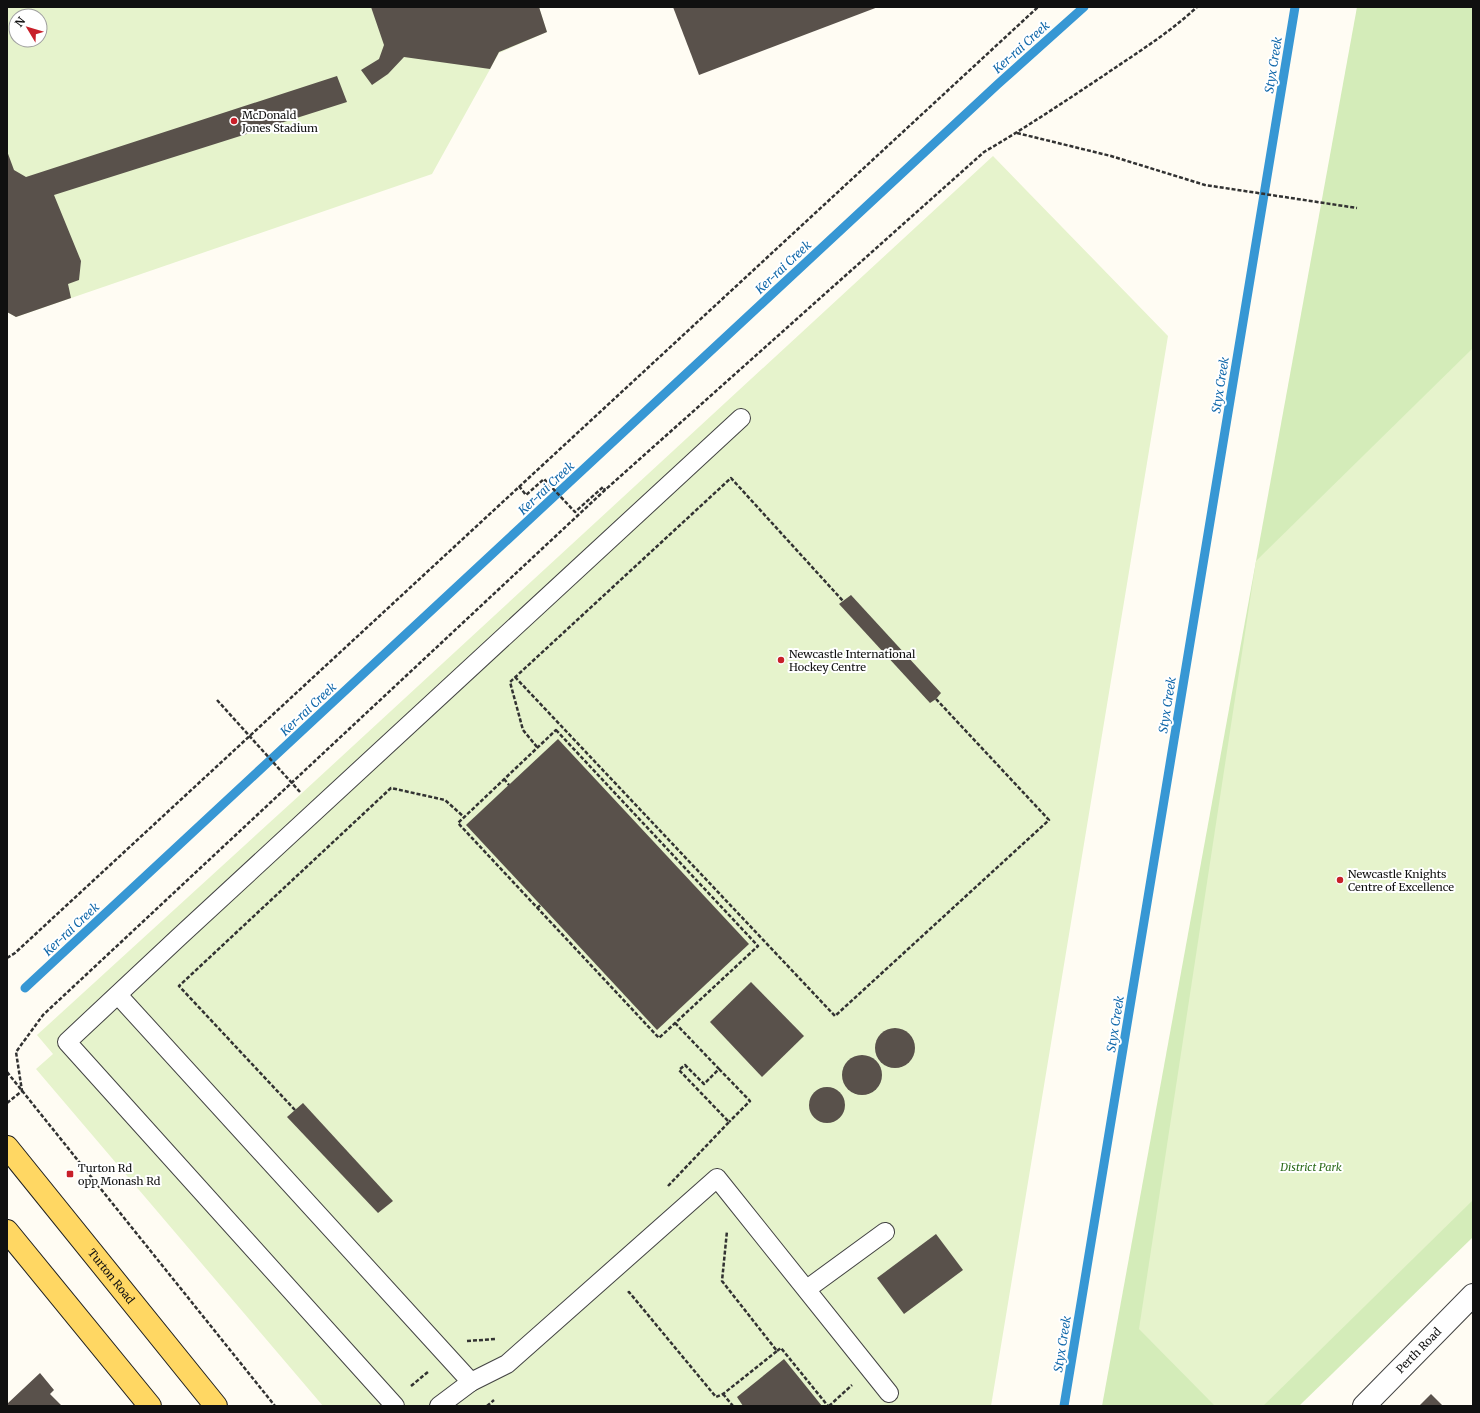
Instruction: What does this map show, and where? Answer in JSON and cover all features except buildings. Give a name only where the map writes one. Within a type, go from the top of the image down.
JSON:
[{"type":"main road","name":"Turton Road","points":[[7,1147],[216,1406]]},
{"type":"main road","points":[[7,1231],[150,1406]]},
{"type":"street","name":"Perth Road","points":[[1364,1406],[1473,1295]]},
{"type":"lane","points":[[393,1404],[67,1042],[196,920],[740,418]]},
{"type":"lane","points":[[118,995],[471,1382]]},
{"type":"lane","points":[[439,1406],[471,1382],[507,1364],[717,1178],[889,1393]]},
{"type":"lane","points":[[807,1290],[885,1232]]},
{"type":"path","points":[[7,958],[15,953],[1038,7]]},
{"type":"path","points":[[22,1091],[16,1052],[43,1015],[605,490],[978,157],[1017,133],[1148,45],[1178,24],[1197,7]]},
{"type":"path","points":[[1017,133],[1111,156],[1205,185],[1357,208]]},
{"type":"path","points":[[538,747],[523,730],[510,682],[731,478],[843,601]]},
{"type":"path","points":[[519,486],[526,495],[544,479],[575,512],[603,487],[605,490]]},
{"type":"path","points":[[516,677],[835,1016],[1049,820],[936,699]]},
{"type":"path","points":[[217,700],[286,776]]},
{"type":"path","points":[[556,730],[758,946],[658,1038],[458,823],[504,780],[556,730]]},
{"type":"path","points":[[504,780],[509,785]]},
{"type":"path","points":[[294,1110],[179,986],[391,788],[446,800],[464,818]]},
{"type":"path","points":[[628,814],[631,811]]},
{"type":"path","points":[[538,908],[541,905]]},
{"type":"path","points":[[662,1191],[750,1101],[675,1023]]},
{"type":"path","points":[[719,1069],[704,1084],[685,1065],[679,1070],[728,1122]]},
{"type":"path","points":[[7,1072],[275,1406]]},
{"type":"path","points":[[7,1103],[22,1091]]},
{"type":"path","points":[[680,1174],[698,1194]]},
{"type":"path","points":[[727,1227],[722,1281],[777,1351]]},
{"type":"path","points":[[623,1297],[629,1292],[716,1397],[723,1394],[781,1348],[828,1406],[870,1369]]},
{"type":"path","points":[[393,1404],[466,1341],[501,1339]]},
{"type":"path","points":[[723,1394],[733,1406]]},
{"type":"path","points":[[487,1406],[499,1396]]},
{"type":"green space","name":"McDonald Jones Stadium","points":[[7,7],[539,7],[547,32],[499,53],[432,174],[16,317],[7,312]]},
{"type":"green space","name":"Newcastle Knights Centre of Excellence","points":[[1357,7],[1473,7],[1473,1237],[1299,1406],[1102,1406]]},
{"type":"green space","name":"Newcastle International Hockey Centre","points":[[993,156],[1168,336],[991,1406],[323,1406],[36,1069],[53,1054],[37,1035],[302,793]]},
{"type":"green space","name":"Newcastle Knights Centre of Excellence","points":[[1473,348],[1473,1200],[1263,1406],[1215,1406],[1139,1329],[1256,561]]},
{"type":"waterway","name":"Ker-rai Creek","points":[[25,988],[998,84],[1084,7]]},
{"type":"waterway","name":"Styx Creek","points":[[1064,1406],[1295,7]]},
{"type":"place","name":"McDonald Jones Stadium","points":[[234,121]]},
{"type":"place","name":"Newcastle International Hockey Centre","points":[[781,660]]},
{"type":"place","name":"Newcastle Knights Centre of Excellence","points":[[1340,880]]},
{"type":"place","name":"Turton Rd opp Monash Rd","points":[[70,1174]]},
{"type":"park label","name":"District Park","points":[[1311,1167]]}]
